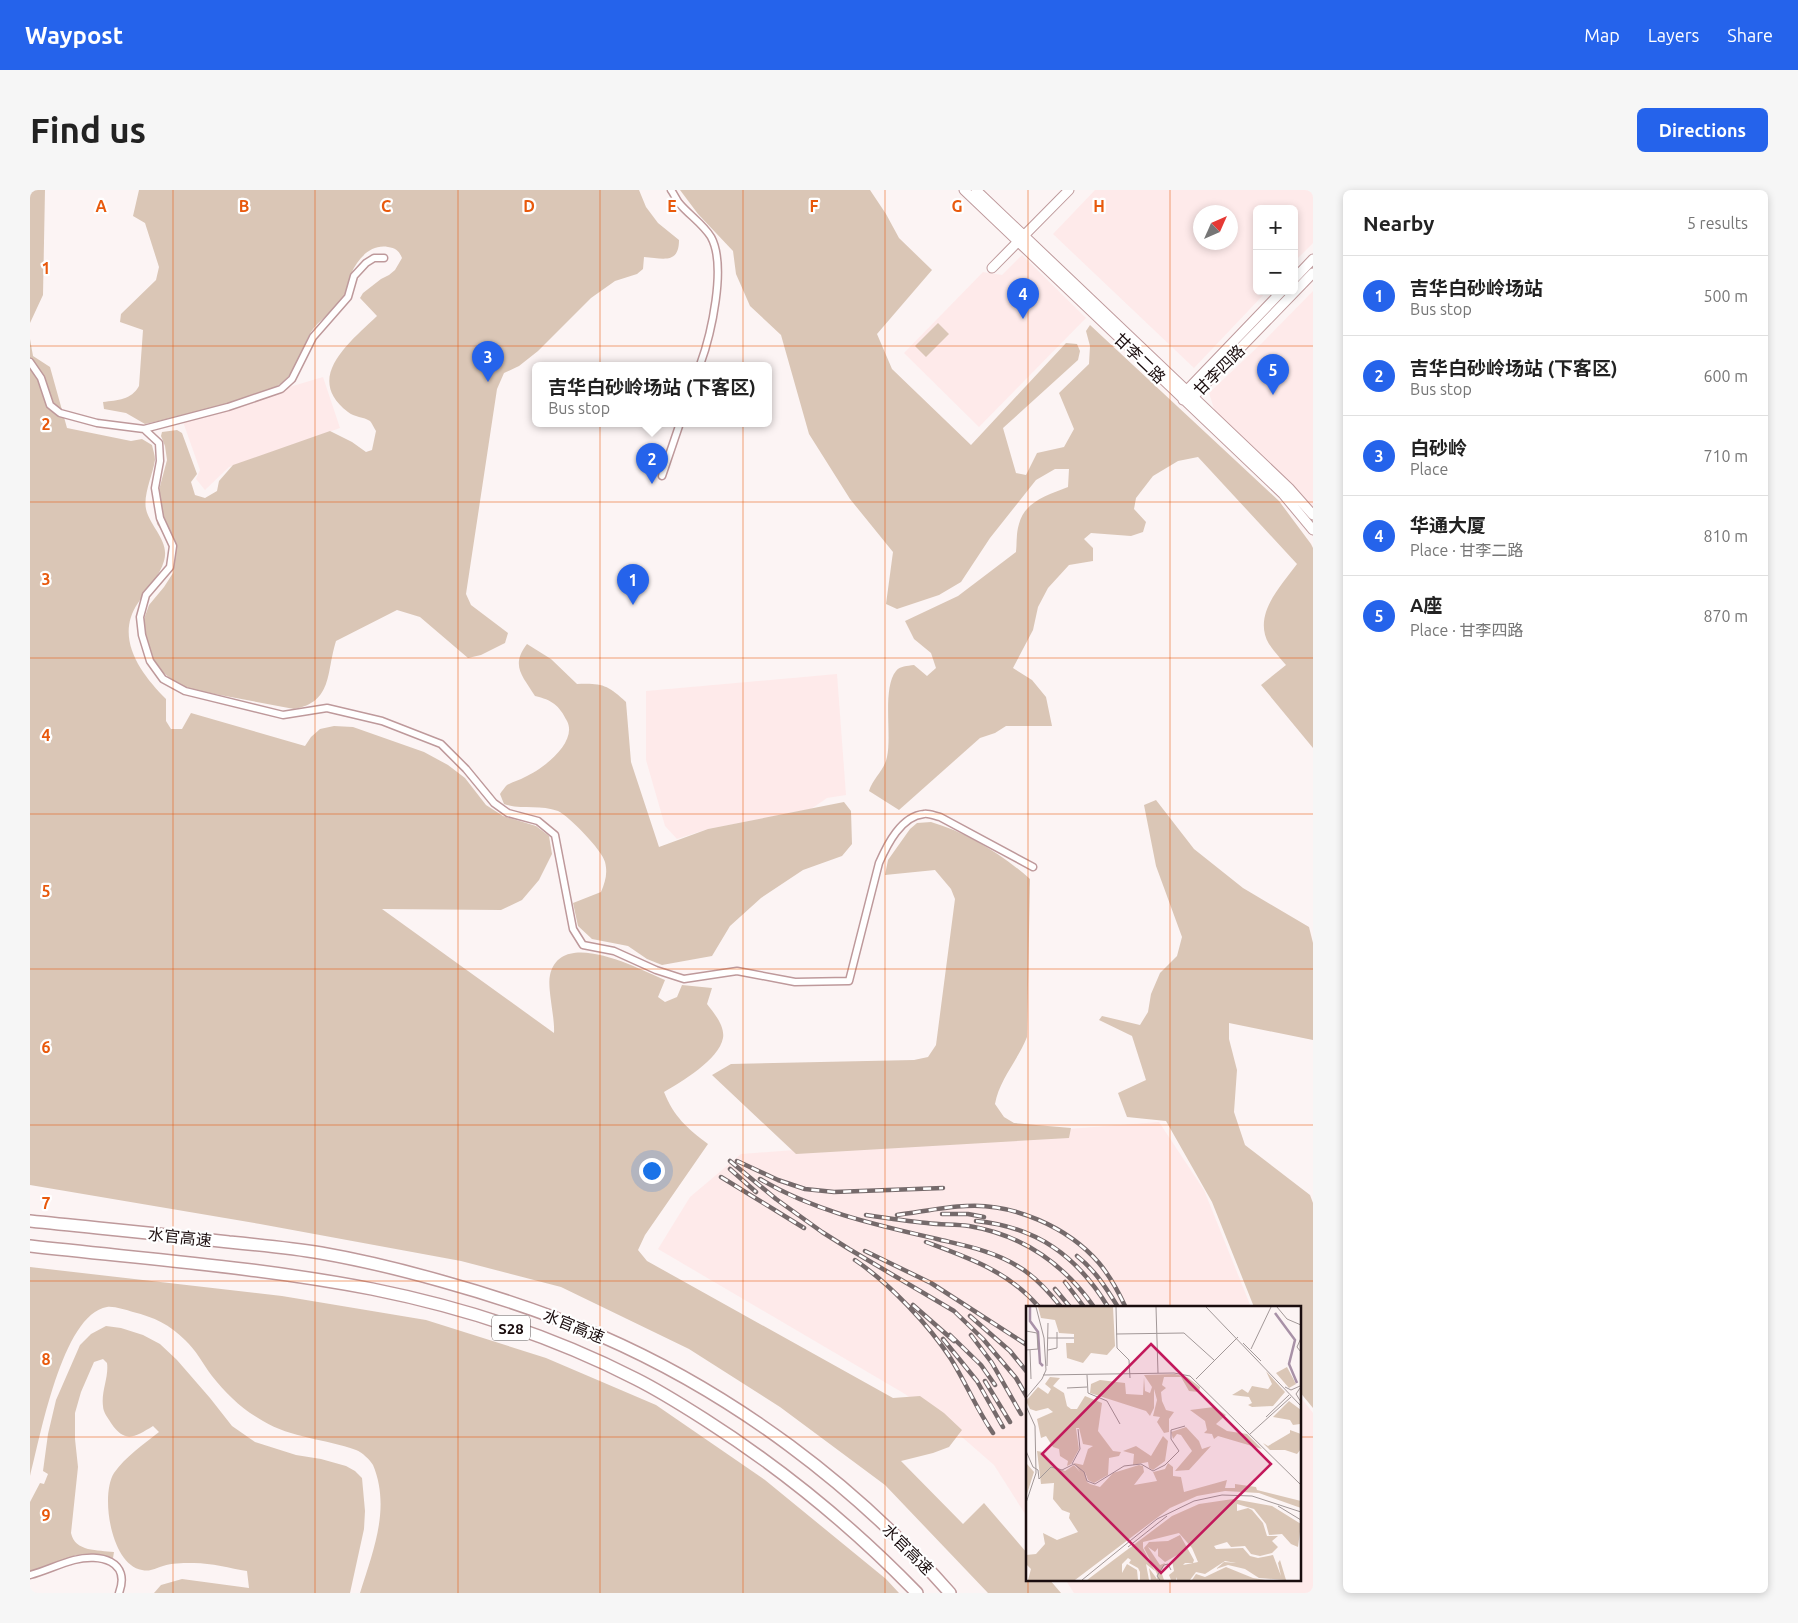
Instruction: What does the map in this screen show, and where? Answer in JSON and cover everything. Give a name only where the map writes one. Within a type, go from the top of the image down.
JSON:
[{"type":"highway","name":"水官高速","points":[[30,1221],[322,1253],[381,1266],[486,1294],[544,1313],[602,1336],[695,1384],[746,1416],[792,1449],[848,1492],[897,1536],[950,1593]]},
{"type":"highway","name":"水官高速","points":[[30,1246],[270,1273],[373,1289],[426,1301],[478,1316],[560,1346],[638,1380],[708,1422],[770,1463],[832,1512],[880,1555],[917,1593]]},
{"type":"main road","name":"甘李二路","points":[[964,190],[1021,239],[1184,395],[1283,494],[1313,530]]},
{"type":"main road","name":"甘李二路","points":[[976,190],[1021,239]]},
{"type":"main road","points":[[992,268],[1068,190]]},
{"type":"main road","points":[[1298,275],[1313,259]]},
{"type":"main road","name":"甘李四路","points":[[1193,397],[1313,272]]},
{"type":"main road","name":"甘李四路","points":[[1184,395],[1278,295]]},
{"type":"main road","name":"甘李二路","points":[[1184,395],[1193,397],[1289,488],[1313,515]]},
{"type":"street","points":[[671,190],[680,204],[710,236],[716,250],[718,268],[710,327],[701,362]]},
{"type":"street","points":[[30,362],[41,378],[50,405],[60,414],[90,422],[144,429],[228,407],[281,389],[292,379],[313,337],[348,297],[354,276],[366,263],[374,258],[384,258]]},
{"type":"street","points":[[662,476],[679,427]]},
{"type":"street","points":[[144,429],[159,443],[160,462],[155,488],[160,518],[174,546],[170,567],[146,596],[140,617],[142,635],[150,661],[163,678],[185,692],[283,715],[327,708],[382,721],[441,744],[466,768],[494,803],[508,813],[538,821],[554,835],[573,929],[583,945],[614,951],[656,970],[684,979],[737,971],[795,982],[849,981],[879,863],[887,845],[910,819],[924,814],[940,817],[1033,867]]},
{"type":"street","points":[[30,1575],[74,1560],[93,1558],[112,1562],[117,1566],[122,1575],[123,1583],[119,1593]]},
{"type":"shaded area","points":[[30,190],[45,190],[43,295],[30,323]]},
{"type":"shaded area","points":[[139,190],[639,190],[646,207],[658,223],[679,240],[676,253],[673,257],[663,259],[644,257],[643,269],[637,274],[615,281],[591,298],[538,351],[519,366],[504,373],[497,389],[466,594],[471,605],[508,633],[505,643],[481,655],[468,658],[420,617],[397,610],[336,641],[329,675],[322,693],[316,700],[294,709],[188,689],[159,669],[150,654],[145,635],[144,619],[149,605],[173,573],[175,557],[168,540],[157,524],[155,505],[167,460],[161,436],[162,432],[177,430],[182,433],[197,474],[191,482],[195,495],[205,498],[217,491],[219,481],[233,465],[330,431],[352,442],[366,452],[372,450],[376,431],[370,421],[350,414],[335,399],[330,386],[330,374],[344,349],[377,316],[360,298],[363,293],[395,270],[402,258],[395,249],[382,247],[371,250],[361,258],[351,274],[342,299],[311,332],[297,362],[284,382],[268,391],[226,405],[145,424],[126,413],[104,409],[103,402],[128,397],[139,386],[143,330],[120,322],[121,314],[156,280],[159,267],[145,223],[133,216]]},
{"type":"shaded area","points":[[680,190],[870,190],[899,238],[932,270],[877,334],[892,369],[971,445],[1066,343],[1077,344],[1080,351],[1078,360],[1003,428],[1016,473],[1026,475],[1037,453],[1064,447],[1074,429],[1059,393],[1089,364],[1090,346],[1086,331],[1090,325],[1279,501],[1311,544],[1313,548],[1313,748],[1261,685],[1286,665],[1269,644],[1264,622],[1271,601],[1297,564],[1198,457],[1178,461],[1153,476],[1136,498],[1134,509],[1146,522],[1143,532],[1131,536],[1091,533],[1084,539],[1093,548],[1093,561],[1069,565],[1048,588],[1038,607],[1033,630],[1013,668],[1032,680],[1046,697],[1052,726],[1006,726],[995,733],[980,738],[899,810],[869,791],[887,757],[889,689],[896,671],[914,665],[927,676],[936,668],[931,653],[914,639],[905,621],[958,596],[1016,552],[1017,531],[1022,516],[1038,500],[1068,487],[1069,469],[1055,469],[1036,480],[990,538],[961,582],[939,595],[897,609],[886,604],[893,552],[850,499],[809,434],[781,335],[750,306],[736,274],[733,251],[698,214]]},
{"type":"shaded area","points":[[1095,190],[1313,190],[1313,243],[1298,258],[1298,205],[1253,205],[1253,295],[1263,295],[1194,368],[1053,234]]},
{"type":"shaded area","points":[[1022,255],[1086,318],[979,427],[904,353],[983,272],[1002,275]]},
{"type":"shaded area","points":[[1313,291],[1313,509],[1215,412],[1209,393]]},
{"type":"shaded area","points":[[938,323],[949,334],[926,357],[915,346]]},
{"type":"shaded area","points":[[30,339],[33,356],[50,367],[67,428],[131,441],[142,439],[152,445],[155,460],[145,503],[148,516],[162,541],[165,554],[159,572],[131,616],[129,629],[130,642],[140,667],[166,699],[166,721],[171,729],[182,729],[191,713],[305,746],[320,729],[334,726],[353,727],[424,752],[448,765],[465,778],[486,805],[503,816],[536,826],[549,836],[552,854],[539,880],[522,900],[501,910],[382,909],[554,1033],[550,975],[557,961],[569,954],[602,955],[665,980],[658,997],[665,1002],[677,997],[682,985],[712,988],[707,1004],[722,1029],[723,1038],[720,1046],[698,1070],[664,1092],[672,1108],[682,1121],[708,1144],[645,1235],[638,1250],[647,1261],[893,1398],[920,1396],[944,1413],[962,1430],[949,1447],[901,1461],[963,1524],[984,1503],[1026,1552],[1026,1580],[1050,1580],[1061,1593],[988,1593],[885,1485],[780,1407],[689,1349],[561,1287],[461,1261],[260,1224],[30,1185]]},
{"type":"shaded area","points":[[323,377],[340,428],[229,467],[205,490],[196,479],[200,470],[182,419]]},
{"type":"shaded area","points":[[527,644],[551,659],[577,684],[604,686],[626,702],[631,762],[659,847],[708,829],[844,802],[851,811],[852,844],[842,856],[803,870],[761,898],[730,926],[712,956],[662,965],[647,959],[628,946],[592,939],[578,926],[573,903],[601,892],[606,874],[603,857],[584,834],[563,814],[551,809],[518,807],[504,804],[500,794],[507,785],[541,768],[557,754],[568,737],[567,721],[561,711],[550,701],[535,696],[520,671],[519,659]]},
{"type":"shaded area","points":[[837,674],[846,795],[827,798],[811,809],[708,829],[677,839],[665,826],[646,760],[646,691]]},
{"type":"shaded area","points":[[1156,800],[1194,849],[1243,888],[1309,927],[1313,943],[1313,1040],[1229,1023],[1229,1039],[1237,1070],[1234,1112],[1245,1145],[1310,1195],[1313,1203],[1313,1408],[1300,1392],[1300,1306],[1254,1306],[1212,1202],[1166,1121],[1127,1117],[1118,1093],[1146,1080],[1132,1036],[1099,1020],[1102,1016],[1140,1025],[1148,1012],[1151,994],[1160,973],[1177,956],[1182,937],[1156,866],[1144,805]]},
{"type":"shaded area","points":[[931,822],[944,826],[984,845],[1030,879],[1027,1037],[1000,1087],[995,1104],[1004,1117],[1014,1123],[1071,1128],[1069,1138],[796,1154],[712,1075],[731,1064],[914,1060],[928,1057],[936,1045],[955,899],[951,889],[935,870],[885,875],[888,860],[910,829],[917,823]]},
{"type":"shaded area","points":[[1159,1122],[1204,1190],[1251,1306],[1026,1306],[1026,1515],[994,1465],[963,1438],[905,1394],[658,1249],[690,1197],[741,1154]]},
{"type":"shaded area","points":[[30,1267],[282,1296],[426,1320],[546,1358],[656,1405],[765,1480],[886,1579],[899,1593],[360,1593],[375,1545],[380,1513],[378,1481],[370,1461],[356,1450],[297,1435],[274,1427],[256,1417],[223,1389],[193,1348],[174,1330],[148,1316],[113,1307],[107,1307],[91,1315],[77,1331],[65,1354],[55,1380],[30,1476]]},
{"type":"shaded area","points":[[106,1326],[121,1328],[143,1335],[160,1344],[177,1360],[232,1426],[255,1442],[296,1455],[346,1466],[362,1478],[365,1511],[364,1529],[350,1593],[154,1593],[161,1585],[182,1579],[249,1588],[247,1571],[197,1563],[173,1564],[150,1570],[142,1570],[131,1565],[123,1556],[111,1528],[108,1497],[110,1483],[114,1473],[124,1462],[159,1432],[153,1426],[141,1433],[130,1436],[121,1434],[116,1430],[103,1408],[107,1363],[103,1359],[94,1362],[81,1392],[75,1413],[78,1467],[71,1533],[73,1539],[82,1547],[114,1552],[113,1558],[76,1555],[60,1563],[30,1572],[30,1502],[40,1483],[44,1484],[48,1474],[43,1471],[48,1434],[56,1400],[80,1345],[91,1334]]},
{"type":"shaded area","points":[[1300,1396],[1313,1413],[1313,1593],[1074,1593],[1066,1580],[1300,1580]]},
{"type":"railway","points":[[730,1161],[776,1199],[822,1232],[954,1311],[983,1339],[1016,1378],[1026,1395]]},
{"type":"railway","points":[[737,1161],[778,1180],[805,1189],[834,1192],[943,1188]]},
{"type":"railway","points":[[730,1169],[756,1192]]},
{"type":"railway","points":[[721,1177],[804,1228]]},
{"type":"railway","points":[[760,1179],[802,1200],[846,1216],[969,1247],[1000,1257],[1031,1275],[1060,1306]]},
{"type":"railway","points":[[897,1215],[966,1206],[984,1206],[1021,1213],[1056,1228],[1086,1250],[1106,1273],[1125,1306]]},
{"type":"railway","points":[[942,1214],[968,1214],[984,1217]]},
{"type":"railway","points":[[866,1215],[932,1224],[969,1226],[1007,1236],[1040,1253],[1055,1264],[1082,1291],[1093,1306]]},
{"type":"railway","points":[[976,1221],[998,1224],[1018,1230],[1036,1237],[1053,1247],[1083,1273],[1107,1306]]},
{"type":"railway","points":[[926,1242],[987,1267],[1014,1284],[1038,1306]]},
{"type":"railway","points":[[865,1251],[931,1283],[1026,1344]]},
{"type":"railway","points":[[1077,1256],[1095,1273],[1117,1306]]},
{"type":"railway","points":[[855,1260],[895,1292],[932,1332],[962,1377],[993,1433]]},
{"type":"railway","points":[[1065,1282],[1083,1306]]},
{"type":"railway","points":[[1055,1289],[1069,1306]]},
{"type":"railway","points":[[913,1305],[954,1341]]},
{"type":"railway","points":[[970,1316],[1010,1351],[1026,1371]]},
{"type":"railway","points":[[950,1335],[981,1365],[995,1385]]},
{"type":"railway","points":[[971,1335],[992,1363],[1021,1414]]},
{"type":"railway","points":[[943,1339],[977,1381],[1003,1427]]},
{"type":"railway","points":[[985,1381],[1010,1422]]},
{"type":"place","name":"华通大厦","points":[[1023,319]]},
{"type":"place","name":"白砂岭","points":[[488,382]]},
{"type":"place","name":"A座","points":[[1273,395]]},
{"type":"place","name":"吉华白砂岭场站 (下客区)","points":[[652,484]]},
{"type":"place","name":"吉华白砂岭场站","points":[[633,605]]}]
